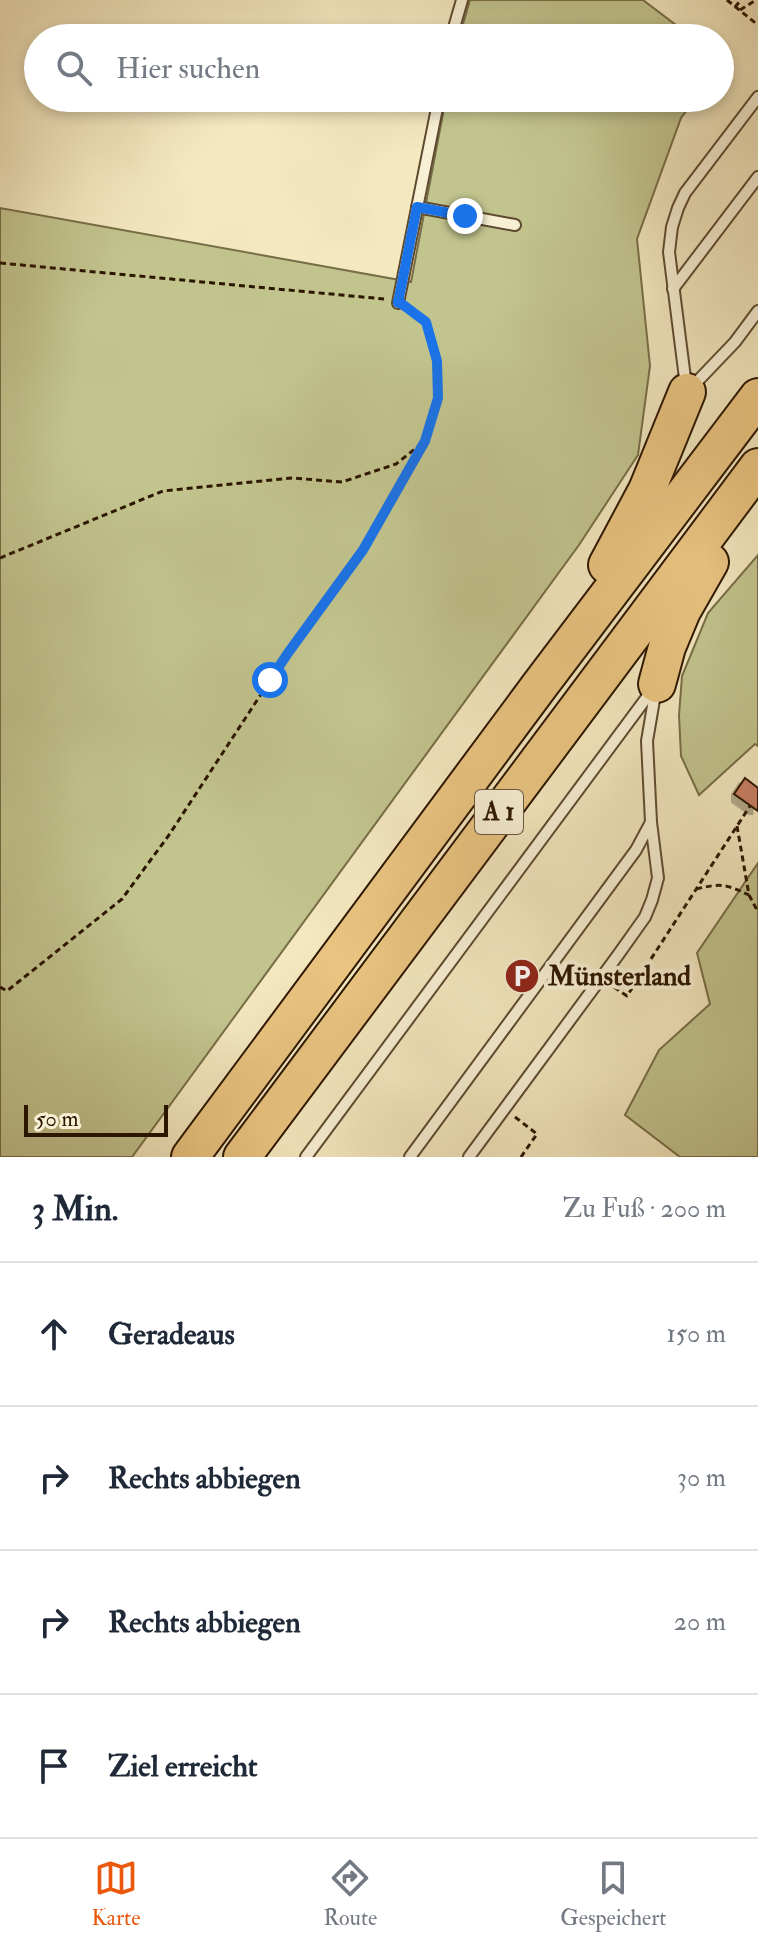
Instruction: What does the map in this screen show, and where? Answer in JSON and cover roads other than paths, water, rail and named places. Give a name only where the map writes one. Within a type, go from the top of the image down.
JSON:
[{"type":"highway","points":[[540,685],[631,522],[687,392]]},
{"type":"highway","name":"A 1","points":[[190,1157],[758,397]]},
{"type":"highway","name":"A 1","points":[[242,1157],[758,467]]},
{"type":"highway","points":[[657,684],[667,647],[682,611],[758,478]]},
{"type":"lane","points":[[455,24],[462,0]]},
{"type":"lane","points":[[687,392],[669,252],[672,227],[678,208],[696,177],[758,97]]},
{"type":"lane","points":[[398,302],[436,112]]},
{"type":"lane","points":[[673,289],[758,177]]},
{"type":"lane","points":[[417,207],[515,225]]},
{"type":"lane","points":[[687,392],[735,342],[758,311]]},
{"type":"lane","points":[[469,1157],[645,917],[652,900],[658,878],[651,822],[647,741],[657,684]]},
{"type":"lane","points":[[306,1157],[657,684]]},
{"type":"lane","points":[[410,1157],[636,850],[651,822]]},
{"type":"place","name":"Münsterland","points":[[522,976]]}]
